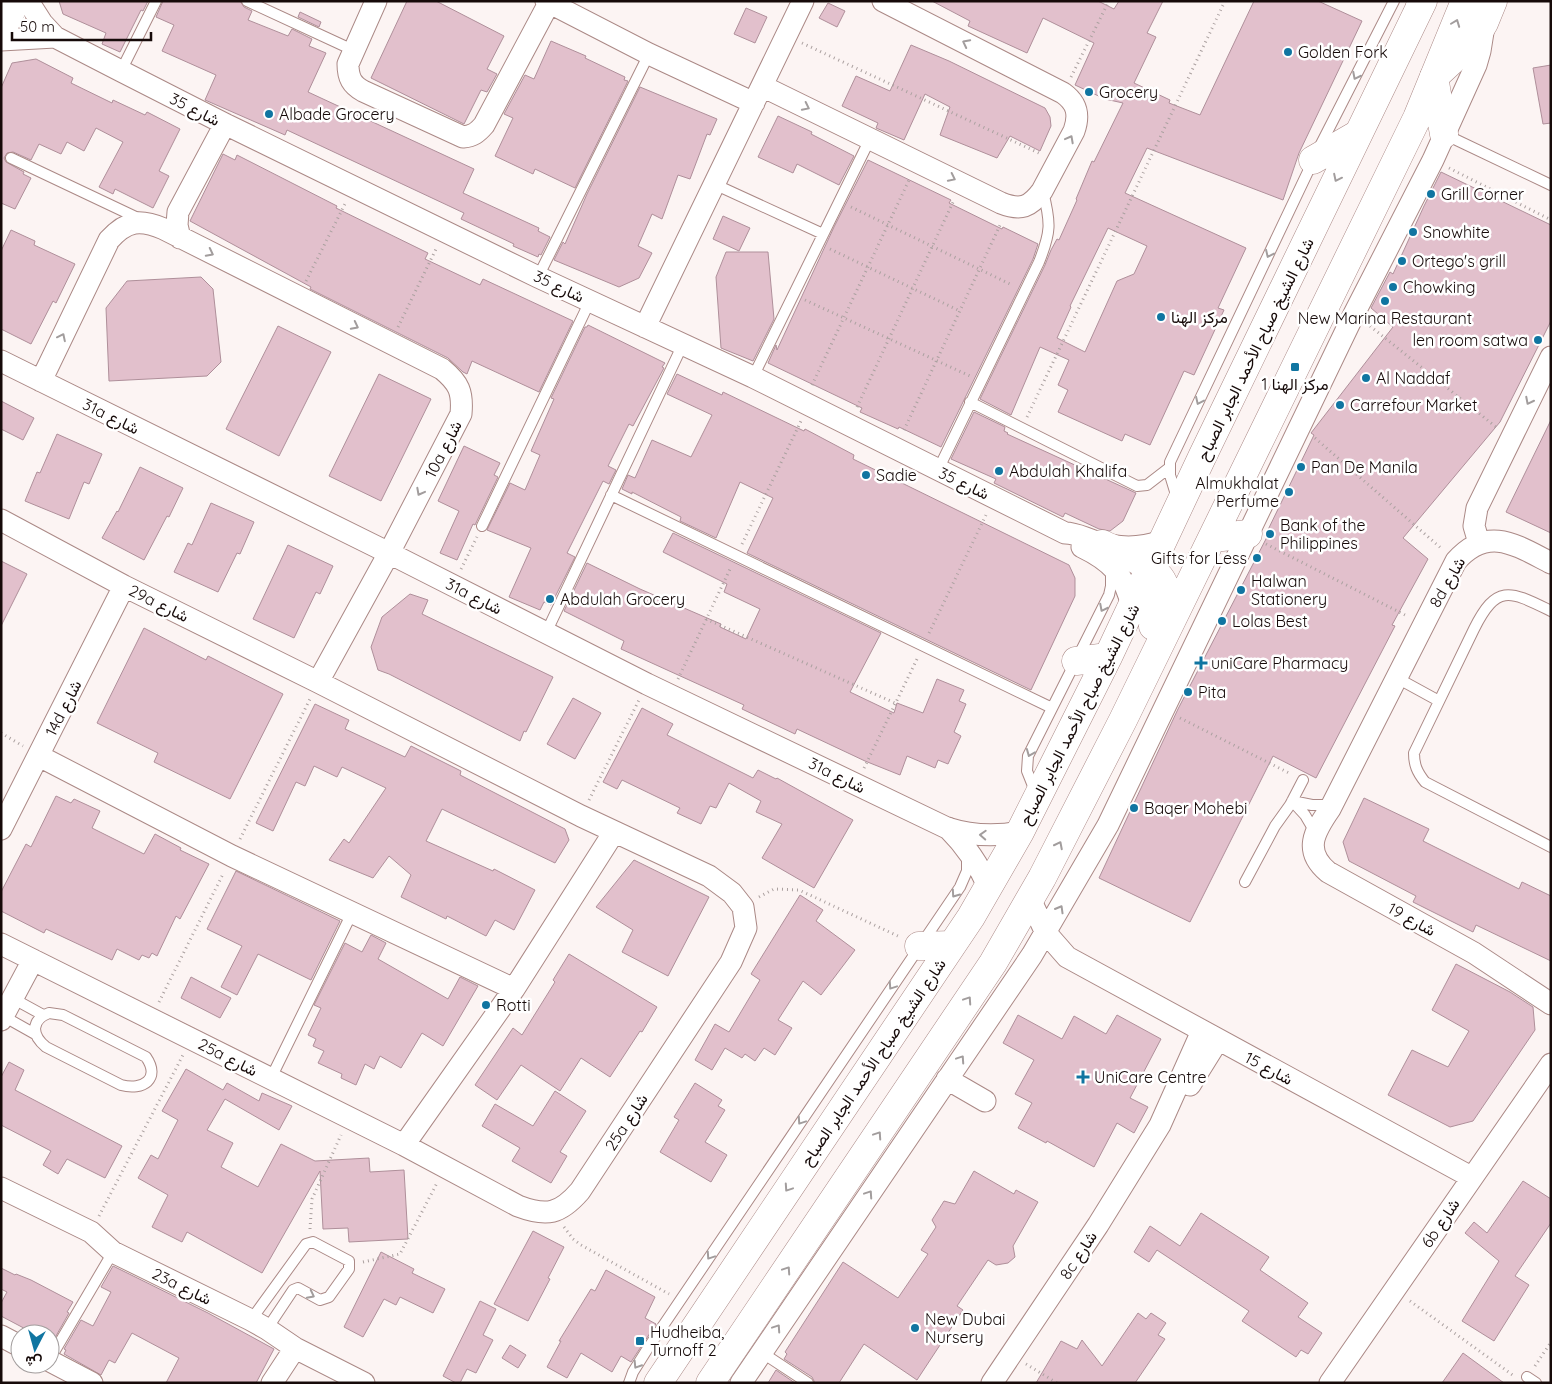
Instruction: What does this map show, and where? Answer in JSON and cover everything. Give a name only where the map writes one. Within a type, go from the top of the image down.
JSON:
[{"type":"main road","points":[[1,32],[16,1]]},
{"type":"main road","points":[[710,1383],[993,963],[1030,899],[1123,720],[1418,118],[1465,1]]},
{"type":"main road","name":"شارع الشيخ صباح الأحمد الجابر الصباح","points":[[658,1383],[952,945],[1020,832],[1151,568],[1358,134],[1408,2]]},
{"type":"main road","points":[[1434,78],[1473,42],[1489,12]]},
{"type":"main road","points":[[1434,78],[1444,134]]},
{"type":"main road","points":[[1314,160],[1358,134]]},
{"type":"main road","points":[[1213,538],[1248,534]]},
{"type":"main road","points":[[1105,553],[1151,568],[1161,577],[1166,595],[1122,691],[1123,720]]},
{"type":"main road","points":[[1076,662],[1108,656]]},
{"type":"main road","points":[[919,946],[952,945]]},
{"type":"street","name":"شارع 35","points":[[28,1],[42,23],[55,37],[225,124],[538,277],[753,377],[1065,533],[1074,534],[1105,553],[1124,582],[1132,607]]},
{"type":"street","points":[[376,1],[348,64],[350,81],[356,87],[455,135],[462,137],[471,136],[484,125],[552,3],[649,54],[758,94],[870,139],[1009,206],[1018,208],[1028,205],[1042,191],[1074,131],[1078,120],[1077,109],[1072,100],[1063,93],[883,1]]},
{"type":"street","points":[[646,327],[803,1]]},
{"type":"street","points":[[741,1383],[1032,955],[1108,825],[1354,314],[1433,160],[1476,65],[1489,12]]},
{"type":"street","points":[[1,40],[55,37]]},
{"type":"street","points":[[180,238],[177,225],[178,212],[225,124]]},
{"type":"street","points":[[41,381],[109,240],[119,229],[133,223],[149,223]]},
{"type":"street","name":"10a شارع","points":[[149,223],[447,373],[459,388],[462,401],[461,414],[456,425],[389,553],[318,682]]},
{"type":"street","name":"8d شارع","points":[[1318,843],[1331,807],[1456,561],[1462,554],[1478,544],[1474,526],[1477,508],[1551,357]]},
{"type":"street","name":"31a شارع","points":[[1,361],[389,553],[647,684],[948,828],[976,835],[1005,835],[1020,832]]},
{"type":"street","name":"29a شارع","points":[[1,520],[124,586],[318,682]]},
{"type":"street","points":[[1478,544],[1498,540],[1508,542],[1551,563]]},
{"type":"street","name":"شارع 35","points":[[1105,553],[1114,547],[1139,548],[1163,541]]},
{"type":"street","name":"14d شارع","points":[[1,829],[124,586]]},
{"type":"street","points":[[318,682],[580,816],[709,876],[732,892],[743,907]]},
{"type":"street","points":[[39,756],[232,856],[514,989]]},
{"type":"street","name":"31a شارع","points":[[948,828],[967,849],[980,868],[988,888]]},
{"type":"street","points":[[404,1145],[514,989],[614,832]]},
{"type":"street","name":"شارع 19","points":[[1318,843],[1351,884],[1474,953],[1551,1004]]},
{"type":"street","name":"شارع 15","points":[[1030,899],[1046,933],[1066,957],[1472,1178]]},
{"type":"street","name":"25a شارع","points":[[1,944],[404,1145],[518,1206],[535,1212],[552,1212],[568,1204],[580,1192],[731,962],[746,928],[743,907]]},
{"type":"street","name":"شارع 19","points":[[1474,953],[1514,968],[1551,989]]},
{"type":"street","name":"شارع 15","points":[[993,963],[1032,955],[1066,957]]},
{"type":"street","points":[[6,1011],[33,960]]},
{"type":"street","name":"8c شارع","points":[[992,1383],[1098,1225],[1160,1125],[1175,1108],[1210,1035]]},
{"type":"street","name":"6b شارع","points":[[1330,1383],[1472,1178],[1548,1073]]},
{"type":"street","points":[[947,1079],[985,1101]]},
{"type":"street","name":"23a شارع","points":[[1,1188],[91,1232],[113,1252],[259,1324],[295,1348],[364,1383]]},
{"type":"street","points":[[272,1383],[295,1348]]},
{"type":"street","points":[[60,1365],[92,1383]]},
{"type":"lane","points":[[121,71],[156,1]]},
{"type":"lane","points":[[247,1],[353,50]]},
{"type":"lane","points":[[970,402],[1137,486],[1147,485],[1169,468],[1314,160],[1408,2]]},
{"type":"lane","points":[[538,277],[649,54]]},
{"type":"lane","points":[[1444,134],[1551,185]]},
{"type":"lane","points":[[753,377],[870,139]]},
{"type":"lane","points":[[11,158],[149,223]]},
{"type":"lane","points":[[714,184],[821,239]]},
{"type":"lane","points":[[938,470],[1048,239],[1049,214],[1042,191]]},
{"type":"lane","points":[[482,526],[590,301]]},
{"type":"lane","points":[[546,633],[683,344]]},
{"type":"lane","points":[[1169,468],[1180,506]]},
{"type":"lane","points":[[611,495],[1052,708]]},
{"type":"lane","points":[[1038,796],[1030,779],[1027,763],[1028,756],[1109,595],[1112,578],[1105,553]]},
{"type":"lane","points":[[1551,611],[1518,596],[1508,595],[1490,603],[1484,611],[1414,753],[1414,764],[1418,774],[1425,782],[1551,848]]},
{"type":"lane","points":[[1397,678],[1439,701]]},
{"type":"lane","points":[[1244,882],[1303,780]]},
{"type":"lane","points":[[1292,801],[1331,807]]},
{"type":"lane","points":[[1292,801],[1305,815],[1318,843]]},
{"type":"lane","points":[[629,1383],[633,1372],[680,1300],[964,879],[967,871],[967,849]]},
{"type":"lane","points":[[271,1078],[352,913]]},
{"type":"lane","points":[[6,1011],[43,1015],[56,1013],[146,1057],[151,1064],[152,1074],[148,1082],[140,1087],[130,1087],[121,1084],[39,1042],[35,1034],[6,1011]]},
{"type":"lane","points":[[35,1034],[35,1027],[43,1015]]},
{"type":"lane","points":[[313,1242],[349,1261],[349,1269],[325,1300],[320,1300],[298,1288],[293,1290],[259,1324],[306,1244],[313,1242]]},
{"type":"lane","points":[[60,1343],[113,1252]]},
{"type":"lane","points":[[761,1352],[808,1383]]},
{"type":"path","points":[[1063,93],[1109,1]]},
{"type":"path","points":[[1022,428],[1225,1]]},
{"type":"path","points":[[786,36],[1058,161]]},
{"type":"path","points":[[1433,160],[1551,220]]},
{"type":"path","points":[[803,403],[917,162]]},
{"type":"path","points":[[848,426],[962,183]]},
{"type":"path","points":[[297,297],[354,187]]},
{"type":"path","points":[[840,201],[1024,291]]},
{"type":"path","points":[[895,449],[1009,206]]},
{"type":"path","points":[[390,343],[445,232]]},
{"type":"path","points":[[821,239],[867,267],[960,310]]},
{"type":"path","points":[[793,295],[981,380]]},
{"type":"path","points":[[1354,314],[1510,438]]},
{"type":"path","points":[[1301,426],[1456,561]]},
{"type":"path","points":[[453,586],[482,526]]},
{"type":"path","points":[[1248,534],[1424,624]]},
{"type":"path","points":[[706,619],[895,703]]},
{"type":"path","points":[[580,816],[647,684]]},
{"type":"path","points":[[1164,709],[1303,780]]},
{"type":"path","points":[[743,907],[774,889],[799,890],[919,946]]},
{"type":"path","points":[[91,1232],[191,1038]]},
{"type":"path","points":[[309,1242],[312,1199],[341,1135],[350,1139]]},
{"type":"path","points":[[350,1265],[400,1254],[438,1182],[429,1177]]},
{"type":"path","points":[[552,1212],[573,1239],[581,1245],[680,1300]]},
{"type":"path","points":[[1395,1290],[1523,1383],[1532,1380],[1551,1342]]},
{"type":"path","points":[[1011,1355],[1057,1383]]},
{"type":"building","points":[[59,1],[148,1],[143,11],[141,10],[120,52],[102,44],[106,33],[63,14]]},
{"type":"building","points":[[163,1],[240,1],[244,7],[252,11],[248,20],[288,36],[292,29],[312,39],[309,46],[326,53],[308,92],[474,169],[463,193],[539,228],[538,231],[550,237],[541,255],[539,254],[538,257],[513,246],[514,244],[461,219],[464,213],[287,130],[285,135],[205,100],[216,75],[162,51],[174,25],[156,17]]},
{"type":"building","points":[[407,1],[436,1],[504,36],[487,69],[497,74],[487,92],[481,90],[464,124],[371,78]]},
{"type":"building","points":[[932,1],[1098,1],[1114,9],[1119,1],[1163,1],[1147,33],[1156,37],[1134,83],[1170,100],[1169,103],[1200,115],[1254,1],[1318,1],[1362,21],[1299,153],[1283,200],[1147,148],[1125,193],[1246,248],[1218,308],[1224,310],[1194,375],[1184,371],[1150,445],[1125,434],[1122,441],[1058,412],[1068,390],[1058,385],[1069,360],[1040,347],[1011,415],[980,399],[1051,250],[1057,239],[1059,240],[1092,161],[1094,162],[1123,103],[1105,99],[1075,85],[1094,43],[1043,18],[1027,53],[968,26],[970,21]],"holes":[[[1108,228],[1147,246],[1134,274],[1117,281],[1085,352],[1057,338],[1070,306]]]},
{"type":"building","points":[[828,3],[845,11],[837,27],[819,18]]},
{"type":"building","points":[[746,8],[767,17],[755,43],[734,34]]},
{"type":"building","points":[[300,12],[321,22],[319,27],[298,17]]},
{"type":"building","points":[[551,41],[586,56],[585,58],[625,77],[624,80],[628,81],[575,188],[535,169],[533,174],[495,156],[513,118],[504,114],[525,75],[534,79]]},
{"type":"building","points":[[911,45],[949,61],[1045,108],[1050,117],[1051,126],[1040,151],[1010,136],[997,158],[940,135],[950,107],[925,94],[904,140],[876,128],[878,123],[842,106],[856,76],[890,91]]},
{"type":"building","points":[[36,59],[73,78],[71,83],[112,103],[113,100],[145,115],[147,112],[180,129],[159,171],[169,176],[153,208],[115,189],[113,194],[99,187],[123,142],[96,128],[84,151],[67,142],[61,154],[39,144],[31,160],[13,152],[7,153],[4,158],[6,162],[31,178],[15,209],[1,203],[1,88],[12,63]]},
{"type":"building","points":[[1551,65],[1551,123],[1543,124],[1533,68]]},
{"type":"building","points":[[640,87],[717,119],[710,135],[707,134],[690,179],[678,175],[662,219],[652,214],[638,246],[652,253],[639,278],[619,287],[554,260],[563,242],[565,244],[587,194]]},
{"type":"building","points":[[778,116],[812,132],[811,134],[854,156],[839,185],[797,164],[793,173],[758,157]]},
{"type":"building","points":[[223,154],[235,160],[237,155],[337,206],[336,208],[428,253],[425,259],[480,285],[483,279],[573,321],[539,392],[472,361],[467,374],[448,358],[310,289],[311,287],[190,221]]},
{"type":"building","points":[[868,160],[951,200],[949,203],[1038,244],[1033,259],[941,447],[899,427],[898,429],[860,412],[862,408],[768,363],[776,345],[777,350],[834,227]]},
{"type":"building","points":[[1441,172],[1551,225],[1551,321],[1500,422],[1403,538],[1428,559],[1392,625],[1395,626],[1316,778],[1273,756],[1190,922],[1099,878],[1178,709],[1267,537],[1265,536],[1314,435],[1311,433],[1393,327],[1371,308],[1390,272],[1393,274]]},
{"type":"building","points":[[723,216],[750,228],[739,251],[713,239]]},
{"type":"building","points":[[11,230],[35,241],[34,245],[75,264],[56,303],[53,301],[31,344],[1,329],[1,251]]},
{"type":"building","points":[[726,252],[768,252],[774,319],[753,361],[721,348],[716,277]]},
{"type":"building","points":[[201,277],[213,289],[221,362],[207,376],[109,381],[106,308],[127,281]]},
{"type":"building","points":[[588,325],[665,363],[633,426],[629,424],[608,466],[616,470],[609,484],[603,481],[567,553],[575,557],[551,605],[544,602],[540,610],[509,597],[531,548],[487,530],[510,483],[525,490],[540,455],[531,451],[554,399],[551,398],[585,327]]},
{"type":"building","points":[[278,326],[331,352],[279,456],[226,429]]},
{"type":"building","points":[[379,374],[431,399],[381,501],[329,476]]},
{"type":"building","points":[[677,374],[722,395],[723,392],[804,431],[805,429],[854,455],[853,459],[1069,565],[1075,578],[1075,596],[1031,690],[747,553],[773,498],[740,482],[716,538],[680,521],[681,517],[632,492],[632,494],[622,489],[628,475],[635,478],[652,440],[691,457],[712,415],[667,394]]},
{"type":"building","points":[[1,401],[34,418],[23,440],[1,429]]},
{"type":"building","points":[[974,412],[1005,427],[1004,431],[1007,434],[1136,493],[1123,521],[1110,531],[1099,529],[1065,513],[1063,517],[994,483],[996,479],[951,459]]},
{"type":"building","points":[[1551,420],[1551,533],[1506,512]]},
{"type":"building","points":[[57,434],[102,454],[89,484],[84,482],[69,519],[25,501],[37,472],[40,473]]},
{"type":"building","points":[[464,446],[500,463],[494,475],[498,477],[475,525],[473,524],[457,560],[440,553],[459,511],[438,501]]},
{"type":"building","points":[[140,467],[183,488],[169,517],[167,516],[144,560],[102,538],[118,512]]},
{"type":"building","points":[[211,503],[254,522],[240,554],[237,553],[218,592],[174,572],[188,543],[192,545]]},
{"type":"building","points":[[673,533],[881,633],[850,692],[894,713],[897,703],[923,713],[937,679],[964,690],[959,701],[966,704],[954,732],[961,736],[948,764],[938,760],[935,768],[907,756],[900,775],[797,729],[795,734],[742,709],[744,705],[621,649],[624,641],[564,611],[587,563],[640,589],[721,624],[720,627],[746,639],[760,609],[724,592],[727,584],[663,552]]},
{"type":"building","points":[[288,545],[333,566],[320,594],[316,592],[294,638],[253,619]]},
{"type":"building","points":[[1,561],[27,574],[1,626]]},
{"type":"building","points":[[410,594],[428,600],[422,614],[553,677],[520,741],[378,670],[371,647],[382,617]]},
{"type":"building","points":[[144,628],[206,660],[208,656],[283,694],[230,799],[154,762],[158,753],[97,723]]},
{"type":"building","points":[[573,698],[601,713],[575,759],[547,744]]},
{"type":"building","points":[[315,704],[349,720],[345,729],[405,757],[411,746],[461,771],[460,775],[565,829],[569,840],[555,863],[442,809],[426,841],[493,871],[494,869],[535,890],[514,930],[495,920],[486,936],[447,916],[446,919],[401,897],[411,875],[389,856],[373,878],[329,860],[344,839],[349,843],[386,788],[342,767],[337,777],[314,766],[305,786],[296,782],[273,831],[256,823]]},
{"type":"building","points":[[642,708],[673,724],[667,735],[753,778],[758,770],[777,778],[853,820],[814,888],[762,858],[782,824],[756,812],[761,801],[729,783],[716,808],[710,806],[701,824],[677,813],[680,808],[622,780],[617,789],[603,782]]},
{"type":"building","points":[[56,796],[71,803],[74,799],[100,811],[92,828],[144,854],[155,834],[181,848],[180,850],[209,864],[180,919],[176,916],[157,956],[152,953],[149,958],[142,955],[139,960],[117,949],[112,960],[46,929],[44,933],[1,911],[1,892],[26,844],[31,847]]},
{"type":"building","points":[[1364,798],[1429,829],[1423,841],[1519,889],[1522,882],[1551,896],[1551,961],[1476,925],[1473,932],[1413,902],[1416,896],[1349,861],[1343,842]]},
{"type":"building","points":[[634,860],[709,897],[668,976],[622,952],[633,930],[596,907]]},
{"type":"building","points":[[236,871],[340,921],[311,980],[258,954],[237,995],[221,987],[242,946],[207,929]]},
{"type":"building","points":[[800,895],[823,910],[816,921],[855,950],[821,995],[803,981],[778,1020],[792,1028],[775,1055],[764,1048],[755,1061],[745,1054],[742,1058],[725,1048],[712,1070],[695,1060],[715,1024],[729,1032],[760,980],[751,974]]},
{"type":"building","points":[[371,935],[386,943],[378,959],[448,999],[460,977],[478,986],[443,1046],[422,1033],[401,1068],[380,1056],[374,1069],[365,1064],[356,1085],[341,1078],[342,1074],[318,1063],[324,1051],[313,1046],[316,1039],[308,1035],[321,1008],[314,1005],[345,943],[362,952]]},
{"type":"building","points":[[569,954],[657,1007],[610,1077],[581,1058],[560,1091],[521,1065],[497,1100],[475,1085],[513,1028],[522,1035],[555,982],[553,980]]},
{"type":"building","points":[[1456,964],[1510,992],[1533,1007],[1535,1030],[1473,1121],[1450,1127],[1388,1095],[1412,1050],[1448,1067],[1469,1031],[1432,1010]]},
{"type":"building","points":[[191,977],[231,998],[220,1018],[181,998]]},
{"type":"building","name":"UniCare Centre","points":[[1018,1015],[1062,1039],[1074,1016],[1106,1034],[1117,1015],[1161,1039],[1130,1098],[1148,1107],[1134,1133],[1117,1123],[1094,1167],[1047,1141],[1046,1143],[1018,1128],[1032,1103],[1015,1094],[1034,1060],[1003,1043]]},
{"type":"building","points":[[9,1062],[24,1070],[15,1090],[122,1146],[105,1178],[67,1159],[58,1174],[43,1165],[51,1151],[1,1125],[1,1077]]},
{"type":"building","points":[[186,1069],[223,1090],[227,1083],[259,1101],[262,1093],[292,1106],[279,1130],[225,1099],[207,1130],[233,1143],[221,1167],[258,1187],[281,1144],[315,1161],[369,1158],[370,1172],[404,1170],[408,1239],[349,1242],[348,1228],[323,1229],[320,1171],[262,1273],[187,1232],[182,1242],[152,1227],[168,1195],[138,1178],[151,1155],[158,1159],[178,1120],[162,1111]]},
{"type":"building","points":[[695,1083],[722,1100],[718,1106],[725,1110],[705,1142],[727,1155],[711,1182],[660,1152],[679,1120],[674,1117]]},
{"type":"building","points":[[555,1091],[586,1111],[560,1152],[567,1156],[551,1183],[512,1161],[520,1148],[482,1126],[495,1104],[533,1126]]},
{"type":"building","points":[[974,1171],[1014,1194],[1016,1190],[1038,1202],[1013,1246],[1015,1257],[1008,1263],[996,1265],[988,1260],[957,1306],[963,1310],[917,1380],[864,1344],[839,1383],[815,1383],[812,1377],[784,1359],[787,1354],[785,1352],[843,1262],[898,1298],[928,1254],[921,1250],[936,1227],[932,1220],[944,1201],[955,1204]]},
{"type":"building","points":[[1523,1181],[1551,1199],[1551,1223],[1515,1276],[1529,1285],[1494,1341],[1462,1321],[1499,1261],[1465,1233],[1474,1222],[1487,1233]]},
{"type":"building","points":[[1201,1213],[1269,1257],[1260,1270],[1308,1303],[1298,1317],[1322,1333],[1308,1354],[1301,1350],[1296,1357],[1242,1321],[1249,1311],[1157,1250],[1149,1262],[1134,1252],[1150,1226],[1180,1246]]},
{"type":"building","points":[[533,1231],[564,1247],[528,1321],[494,1304]]},
{"type":"building","points":[[381,1252],[414,1269],[412,1273],[445,1289],[433,1313],[400,1297],[396,1305],[384,1299],[363,1337],[344,1327]]},
{"type":"building","points":[[113,1266],[208,1313],[274,1349],[256,1383],[166,1383],[179,1358],[132,1333],[115,1363],[109,1360],[101,1375],[64,1354],[66,1350],[64,1349],[81,1320],[93,1326],[111,1292],[101,1287]]},
{"type":"building","points":[[1,1268],[31,1280],[73,1302],[60,1329],[60,1324],[16,1324],[1,1316],[1,1303],[7,1292],[1,1289]]},
{"type":"building","points":[[606,1270],[655,1297],[645,1318],[656,1324],[631,1362],[621,1356],[612,1372],[581,1353],[567,1378],[547,1367],[561,1341],[559,1341],[591,1289],[595,1291]]},
{"type":"building","points":[[480,1301],[496,1309],[483,1335],[493,1340],[476,1373],[467,1369],[460,1383],[456,1383],[443,1376]]},
{"type":"building","points":[[1138,1313],[1146,1319],[1151,1313],[1166,1323],[1158,1335],[1165,1339],[1135,1383],[1036,1383],[1061,1341],[1077,1349],[1082,1340],[1102,1366]]},
{"type":"building","points":[[510,1345],[526,1355],[518,1368],[502,1358]]},
{"type":"building","points":[[1463,1353],[1504,1383],[1442,1383]]},
{"type":"building","points":[[776,1370],[795,1383],[768,1383]]},
{"type":"place","name":"Golden Fork","points":[[1288,52]]},
{"type":"place","name":"Grocery","points":[[1089,92]]},
{"type":"place","name":"Albade Grocery","points":[[269,114]]},
{"type":"place","name":"Grill Corner","points":[[1431,194]]},
{"type":"place","name":"Snowhite","points":[[1413,232]]},
{"type":"place","name":"Ortego's grill","points":[[1402,261]]},
{"type":"place","name":"Chowking","points":[[1393,287]]},
{"type":"place","name":"New Marina Restaurant","points":[[1385,301]]},
{"type":"place","name":"مركز الهنا","points":[[1161,317]]},
{"type":"place","name":"len room satwa","points":[[1538,340]]},
{"type":"place","name":"مركز الهنا 1","points":[[1295,367]]},
{"type":"place","name":"Al Naddaf","points":[[1366,378]]},
{"type":"place","name":"Carrefour Market","points":[[1340,405]]},
{"type":"place","name":"Pan De Manila","points":[[1301,467]]},
{"type":"place","name":"Abdulah Khalifa","points":[[999,471]]},
{"type":"place","name":"Sadie","points":[[866,475]]},
{"type":"place","name":"Almukhalat Perfume","points":[[1289,492]]},
{"type":"place","name":"Bank of the Philippines","points":[[1270,534]]},
{"type":"place","name":"Gifts for Less","points":[[1257,558]]},
{"type":"place","name":"Halwan Stationery","points":[[1241,590]]},
{"type":"place","name":"Abdulah Grocery","points":[[550,599]]},
{"type":"place","name":"Lolas Best","points":[[1222,621]]},
{"type":"place","name":"uniCare Pharmacy","points":[[1201,663]]},
{"type":"place","name":"Pita","points":[[1188,692]]},
{"type":"place","name":"Baqer Mohebi","points":[[1134,808]]},
{"type":"place","name":"Rotti","points":[[486,1005]]},
{"type":"place","name":"UniCare Centre","points":[[1083,1077]]},
{"type":"place","name":"New Dubai Nursery","points":[[915,1328]]},
{"type":"place","name":"Hudheiba, Turnoff 2","points":[[640,1341]]}]
